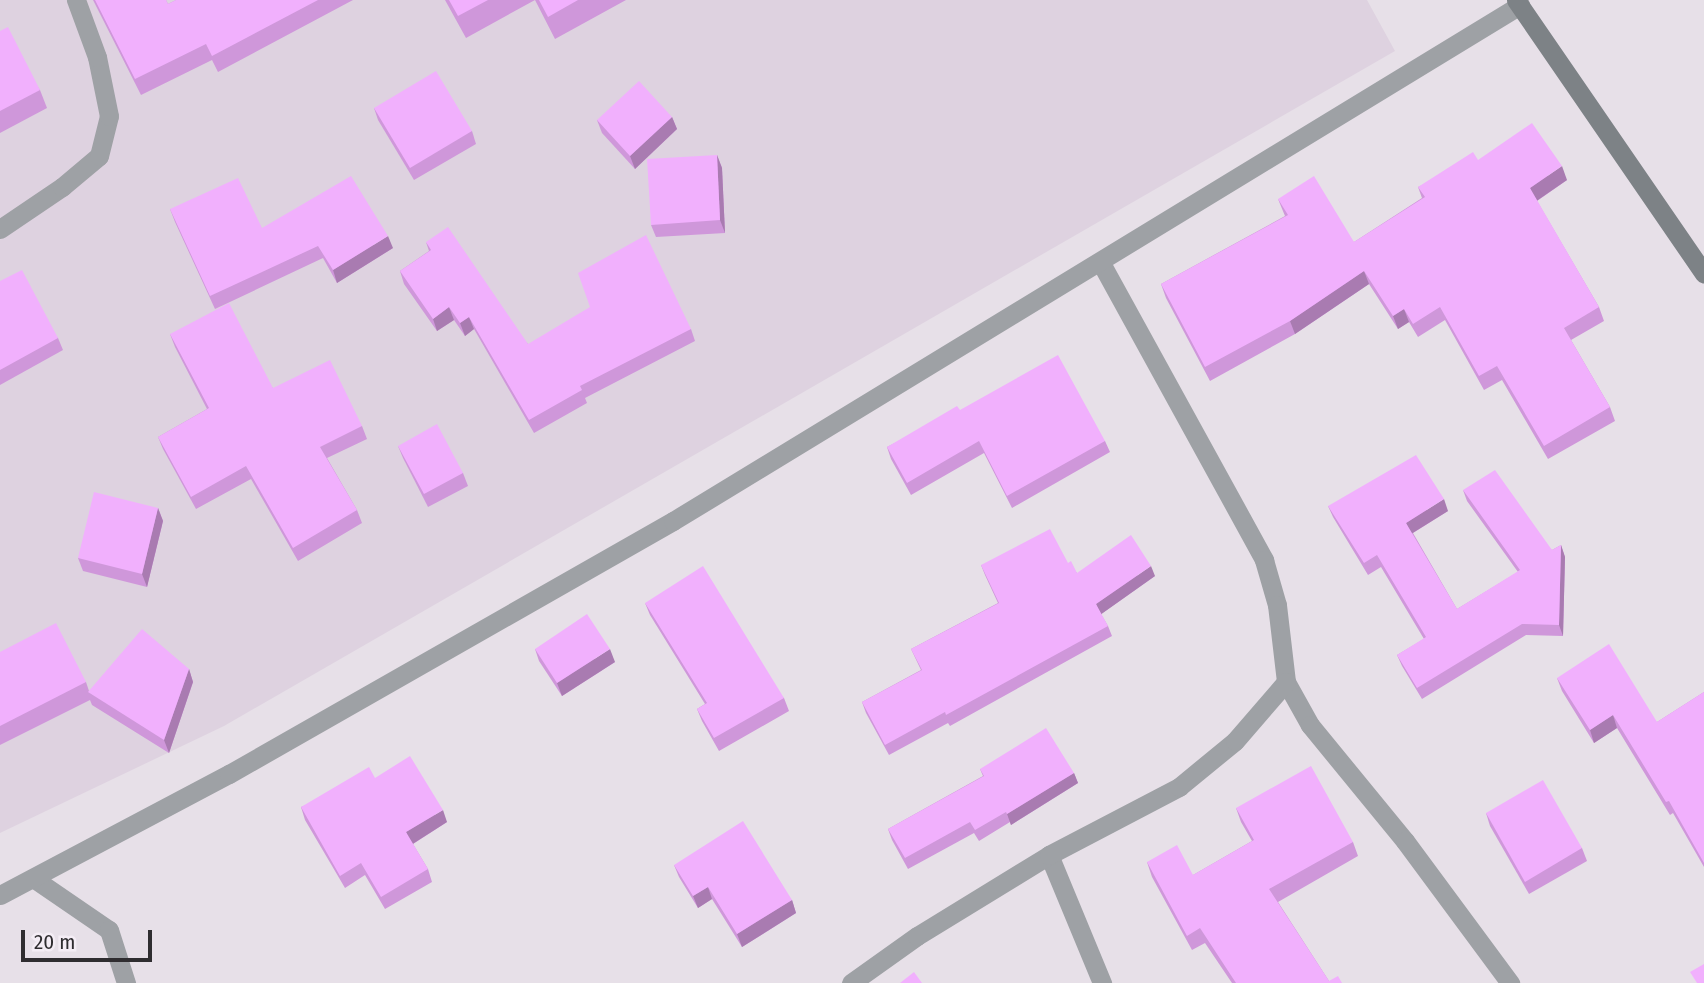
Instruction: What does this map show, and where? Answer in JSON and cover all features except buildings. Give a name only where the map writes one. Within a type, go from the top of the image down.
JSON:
[{"type":"main road","points":[[1518,3],[1704,274]]},
{"type":"street","points":[[0,229],[62,187],[99,156],[109,116],[97,57],[76,0]]},
{"type":"street","points":[[0,895],[229,774],[673,521],[1101,263],[1518,3]]},
{"type":"street","points":[[1101,263],[1264,560],[1278,605],[1286,682],[1310,725],[1405,841],[1510,983]]},
{"type":"street","points":[[851,983],[917,936],[1049,855],[1179,787],[1235,741],[1286,682]]},
{"type":"street","points":[[1049,855],[1102,983]]},
{"type":"street","points":[[33,878],[109,930],[126,983]]},
{"type":"shaded area","points":[[0,0],[1367,0],[1395,51],[224,726],[0,833]]}]
